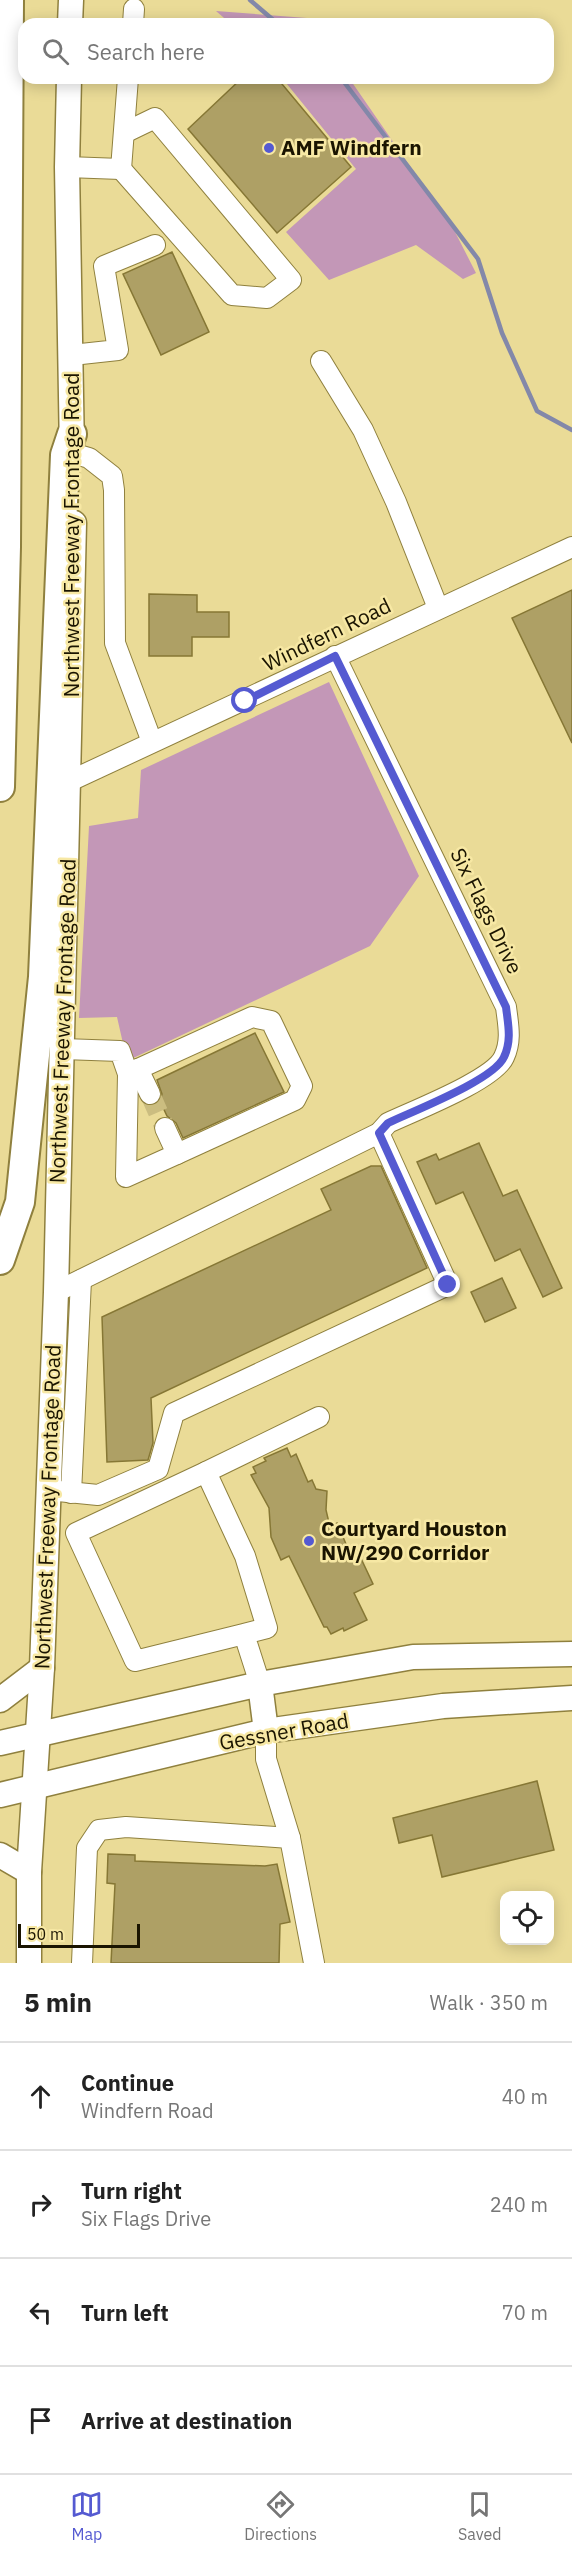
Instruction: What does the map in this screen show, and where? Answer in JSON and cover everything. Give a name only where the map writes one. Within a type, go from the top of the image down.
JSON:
[{"type":"highway","points":[[0,787],[6,547],[9,0]]},
{"type":"highway","points":[[0,1260],[20,1202],[42,977],[65,455],[72,443]]},
{"type":"main road","points":[[70,0],[70,18]]},
{"type":"main road","name":"Northwest Freeway Frontage Road","points":[[29,1963],[29,1872],[33,1789],[59,1491],[56,1292],[75,566],[67,167],[69,84]]},
{"type":"main road","points":[[0,1743],[38,1735],[66,1725],[260,1684],[413,1657],[572,1654]]},
{"type":"main road","points":[[0,1700],[42,1668]]},
{"type":"main road","points":[[260,1684],[266,1731]]},
{"type":"main road","name":"Gessner Road","points":[[0,1795],[33,1789],[266,1731],[443,1706],[572,1698]]},
{"type":"main road","points":[[0,1855],[29,1872]]},
{"type":"street","points":[[124,133],[155,118],[291,280],[267,298],[232,295],[121,169],[128,84]]},
{"type":"street","points":[[67,167],[121,169]]},
{"type":"street","points":[[72,355],[118,350],[104,266],[155,245]]},
{"type":"street","points":[[321,361],[363,430],[396,502],[438,608]]},
{"type":"street","points":[[72,443],[112,476],[115,643],[152,742]]},
{"type":"street","name":"Windfern Road","points":[[70,781],[572,547]]},
{"type":"street","name":"Six Flags Drive","points":[[56,1292],[379,1133],[388,1123],[486,1076],[504,1058],[510,1034],[506,1007],[335,656]]},
{"type":"street","points":[[252,1017],[261,1017],[271,1021],[302,1086],[295,1100],[126,1178],[133,1071],[252,1017]]},
{"type":"street","points":[[63,1049],[120,1051],[150,1094]]},
{"type":"street","points":[[165,1128],[177,1154]]},
{"type":"street","points":[[81,1280],[59,1491],[98,1495],[159,1469],[174,1413],[448,1285],[379,1133]]},
{"type":"street","points":[[206,1472],[245,1556],[267,1628],[135,1661],[76,1533],[319,1418]]},
{"type":"street","points":[[244,1634],[260,1684]]},
{"type":"street","points":[[266,1731],[266,1759],[290,1838],[314,1963]]},
{"type":"street","points":[[82,1963],[87,1848],[99,1830],[126,1827],[290,1838]]},
{"type":"shaded area","points":[[216,11],[307,18],[224,18]]},
{"type":"shaded area","points":[[287,84],[353,84],[454,230],[476,273],[463,279],[416,245],[329,280],[286,232],[356,169]]},
{"type":"shaded area","points":[[329,682],[419,876],[370,946],[127,1061],[117,1017],[79,1018],[89,826],[138,818],[141,770]]},
{"type":"building","name":"AMF Windfern","points":[[236,84],[282,84],[351,167],[277,233],[188,129]]},
{"type":"building","points":[[172,252],[209,332],[161,355],[123,274]]},
{"type":"building","points":[[572,590],[572,743],[512,618]]},
{"type":"building","points":[[149,594],[197,595],[197,612],[229,612],[229,637],[192,637],[192,656],[149,656]]},
{"type":"building","points":[[255,1033],[284,1092],[183,1138],[176,1123],[167,1116],[160,1101],[162,1094],[157,1080]]},
{"type":"building","points":[[479,1143],[503,1196],[517,1190],[562,1288],[543,1297],[520,1249],[495,1261],[463,1192],[436,1204],[417,1162],[436,1154],[439,1160]]},
{"type":"building","points":[[371,1166],[381,1166],[427,1268],[151,1398],[153,1443],[148,1460],[107,1462],[102,1317],[331,1210],[321,1189]]},
{"type":"building","points":[[502,1278],[516,1308],[485,1322],[471,1292]]},
{"type":"building","name":"Courtyard Houston NW/290 Corridor","points":[[287,1448],[291,1457],[296,1454],[308,1482],[312,1480],[316,1489],[327,1491],[326,1510],[330,1527],[337,1523],[349,1551],[356,1548],[373,1584],[354,1593],[367,1620],[344,1631],[343,1628],[331,1634],[327,1627],[324,1627],[289,1556],[281,1560],[271,1537],[269,1508],[251,1475],[256,1473],[253,1467],[266,1461],[264,1458]]},
{"type":"building","points":[[537,1781],[554,1850],[442,1877],[432,1835],[399,1843],[393,1818]]},
{"type":"building","points":[[108,1854],[135,1855],[135,1861],[265,1866],[277,1864],[290,1922],[280,1924],[279,1963],[111,1963],[115,1884],[107,1883]]},
{"type":"waterway","points":[[250,0],[271,18]]},
{"type":"waterway","points":[[346,84],[478,259],[502,333],[537,411],[572,430]]},
{"type":"tunnel","points":[[150,1094],[165,1128]]},
{"type":"place","name":"AMF Windfern","points":[[269,148]]},
{"type":"place","name":"Courtyard Houston NW/290 Corridor","points":[[309,1541]]},
{"type":"route","points":[[245,701],[335,656],[506,1007],[510,1034],[504,1058],[486,1076],[388,1123],[379,1133],[448,1285]]}]
